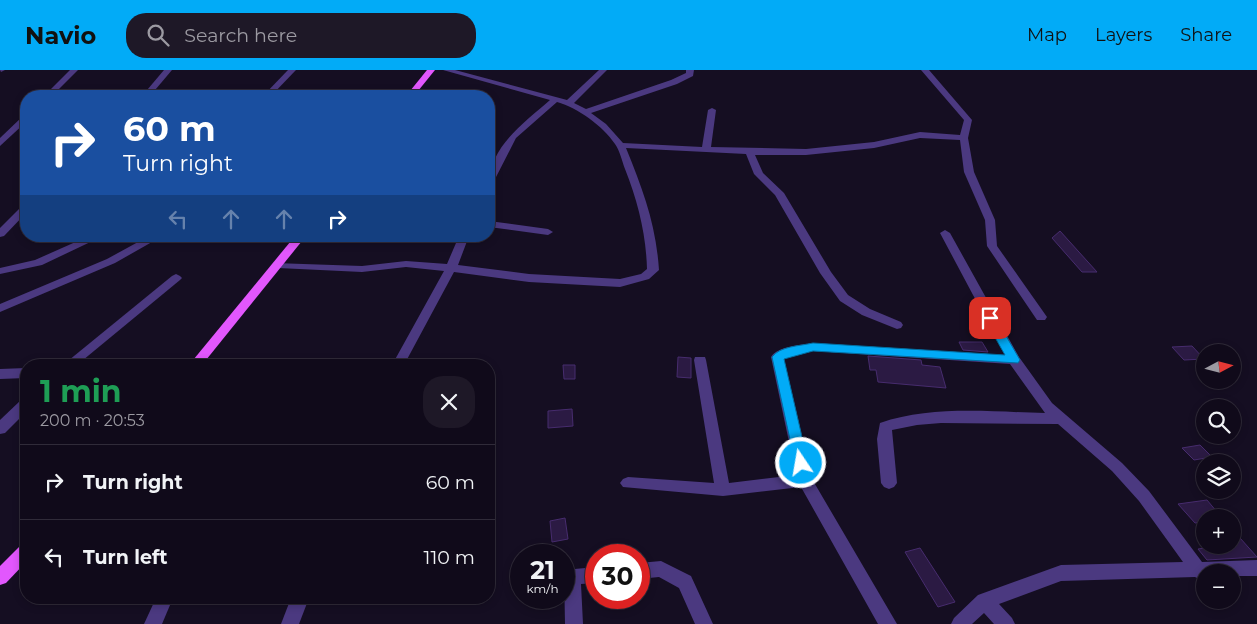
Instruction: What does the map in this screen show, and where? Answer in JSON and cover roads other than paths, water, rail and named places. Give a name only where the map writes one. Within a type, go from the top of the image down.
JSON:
[{"type":"main road","points":[[415,90],[431,70]]},
{"type":"main road","points":[[200,359],[296,242]]},
{"type":"main road","points":[[0,577],[20,557]]},
{"type":"street","points":[[54,90],[74,70]]},
{"type":"street","points":[[151,90],[168,70]]},
{"type":"street","points":[[273,90],[292,70]]},
{"type":"street","points":[[278,265],[354,269],[406,264],[529,278],[620,283],[645,277],[653,270],[652,248],[642,200],[620,145],[610,132],[586,112],[568,103],[447,70]]},
{"type":"street","points":[[568,103],[603,70]]},
{"type":"street","points":[[586,112],[674,82],[690,74],[690,70]]},
{"type":"street","points":[[925,70],[968,120],[964,138],[968,172],[990,220],[992,246],[1041,317]]},
{"type":"street","points":[[495,170],[512,137],[555,100]]},
{"type":"street","points":[[706,150],[712,110]]},
{"type":"street","points":[[0,143],[20,124]]},
{"type":"street","points":[[620,145],[749,152],[806,152],[874,144],[920,135],[964,138]]},
{"type":"street","points":[[749,152],[759,174],[779,193],[826,274],[844,298],[866,312],[897,325]]},
{"type":"street","points":[[0,234],[20,214]]},
{"type":"street","points":[[495,225],[548,232]]},
{"type":"street","points":[[945,233],[1014,360],[1047,407],[1117,467],[1144,496],[1196,567]]},
{"type":"street","points":[[0,271],[38,263],[85,242]]},
{"type":"street","points":[[0,308],[111,262],[147,242]]},
{"type":"street","points":[[401,359],[451,268],[462,242]]},
{"type":"street","points":[[76,359],[176,278]]},
{"type":"street","points":[[888,624],[805,480],[777,357],[789,352],[813,347],[1014,360]]},
{"type":"street","points":[[700,360],[723,490]]},
{"type":"street","points":[[0,374],[20,373]]},
{"type":"street","points":[[0,429],[20,410]]},
{"type":"street","points":[[889,482],[884,439],[885,427],[892,422],[932,419],[1059,419]]},
{"type":"street","points":[[628,484],[723,490],[805,480]]},
{"type":"street","points":[[1241,569],[1257,568]]},
{"type":"street","points":[[650,570],[661,569],[685,582],[704,624]]},
{"type":"street","points":[[960,624],[984,601],[1061,573],[1196,571]]},
{"type":"street","points":[[984,601],[1006,624]]},
{"type":"street","points":[[153,624],[161,604]]},
{"type":"street","points":[[290,624],[298,604]]},
{"type":"street","points":[[572,609],[574,624]]}]
